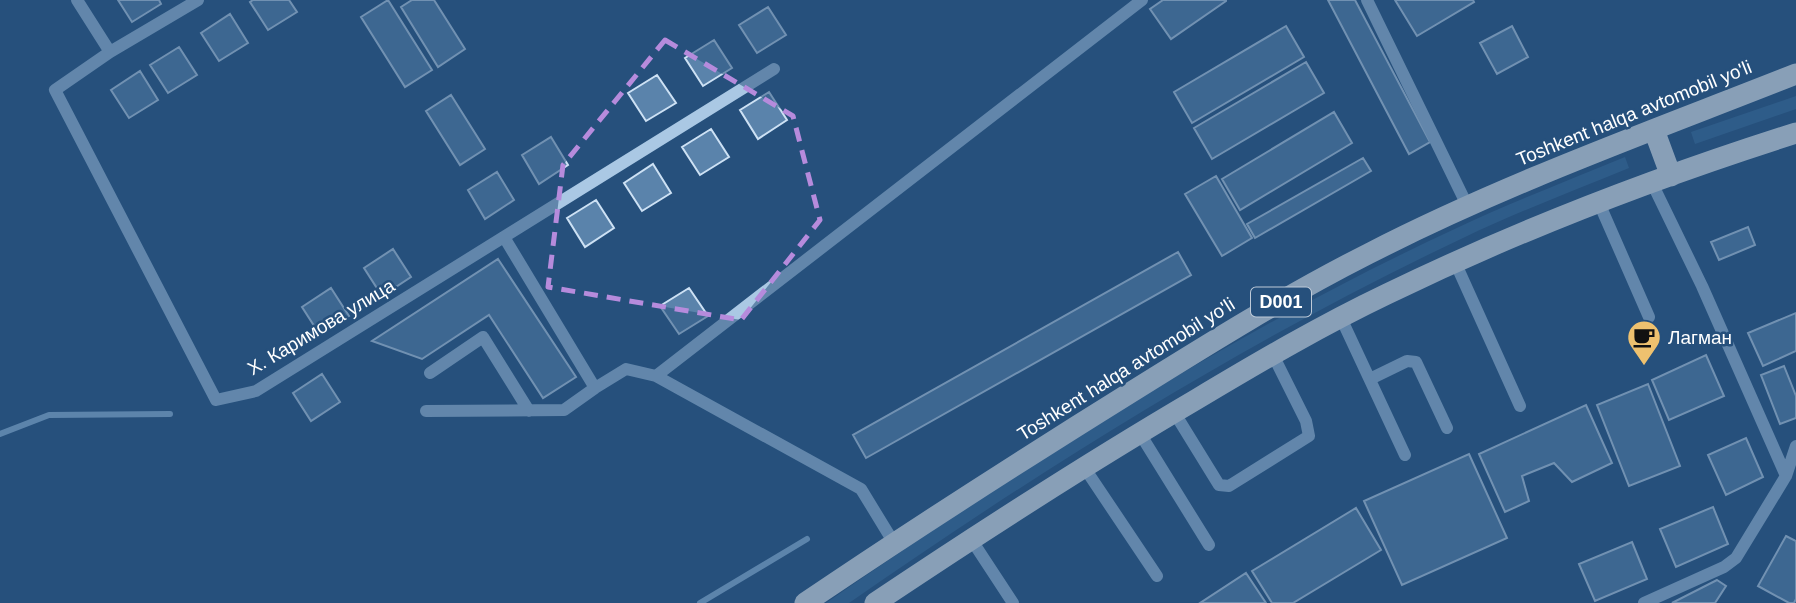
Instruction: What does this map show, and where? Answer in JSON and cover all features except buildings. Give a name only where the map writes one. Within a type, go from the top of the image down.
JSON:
[{"type":"highway","name":"Toshkent halqa avtomobil yo'li","points":[[805,603],[1008,469],[1236,327],[1366,254],[1467,205],[1559,166],[1796,74]]},
{"type":"highway","points":[[1654,130],[1662,179]]},
{"type":"highway","name":"D001","points":[[876,603],[1139,432],[1341,318],[1455,262],[1599,203],[1796,133]]},
{"type":"street","points":[[77,0],[110,52]]},
{"type":"street","name":"Х. Каримова улица","points":[[198,0],[110,52],[55,90],[216,400],[256,391],[774,69]]},
{"type":"street","points":[[656,376],[1142,0]]},
{"type":"street","points":[[1367,0],[1467,205]]},
{"type":"street","points":[[1662,179],[1702,286],[1786,476]]},
{"type":"street","points":[[1599,203],[1649,317]]},
{"type":"street","points":[[504,237],[595,388]]},
{"type":"street","points":[[1455,262],[1520,406]]},
{"type":"street","points":[[1341,318],[1405,455]]},
{"type":"street","points":[[430,373],[483,337],[529,411]]},
{"type":"street","points":[[1174,412],[1219,485],[1229,486],[1309,436],[1306,421],[1273,355]]},
{"type":"street","points":[[1370,379],[1407,361],[1416,362],[1447,428]]},
{"type":"street","points":[[426,411],[564,410],[626,369],[656,376],[862,489],[894,543]]},
{"type":"street","points":[[1139,432],[1209,545]]},
{"type":"street","points":[[1644,603],[1724,567],[1736,558],[1786,476],[1796,446]]},
{"type":"street","points":[[1084,467],[1157,576]]},
{"type":"street","points":[[971,539],[1013,603]]},
{"type":"highlighted area","points":[[665,40],[793,116],[820,220],[741,320],[548,287],[563,165]]},
{"type":"shaded area","points":[[1796,96],[1796,109],[1695,144],[1691,132]]},
{"type":"shaded area","points":[[1625,157],[1629,168],[1463,238],[1383,277],[1226,362],[1072,455],[849,603],[826,603],[1056,450],[1294,310],[1459,227]]},
{"type":"waterway","points":[[0,434],[49,415],[170,414]]},
{"type":"waterway","points":[[700,603],[807,539]]},
{"type":"place","name":"Лагман","points":[[1644,367]]}]
